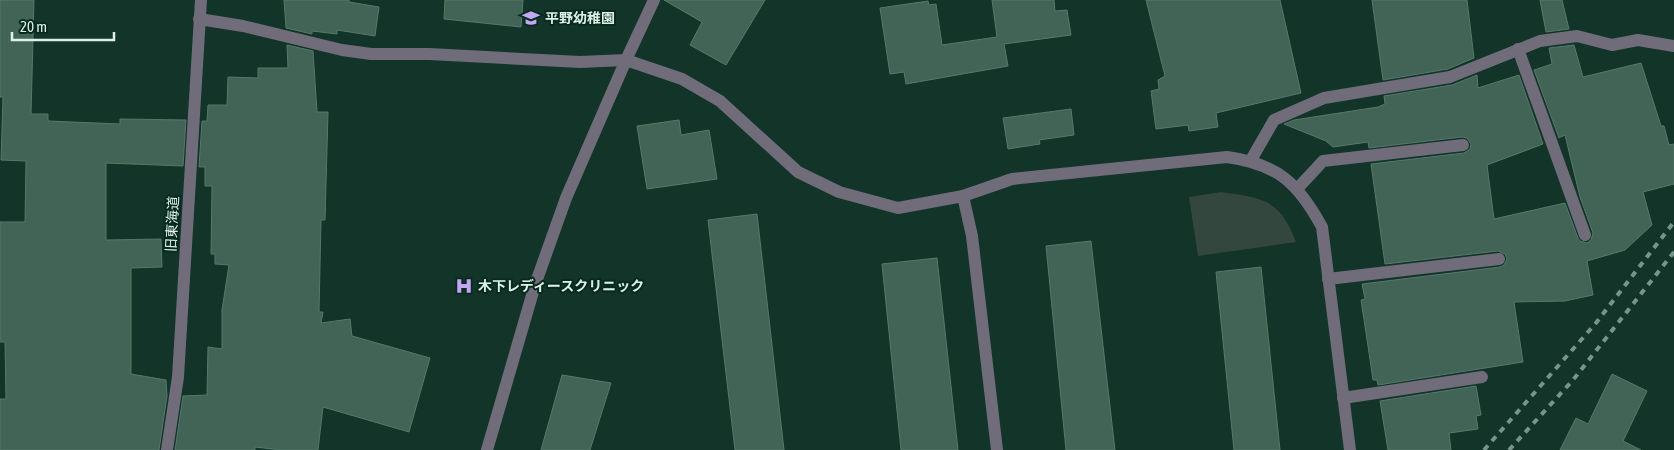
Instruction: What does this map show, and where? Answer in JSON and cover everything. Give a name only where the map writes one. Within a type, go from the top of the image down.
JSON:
[{"type":"street","name":"旧東海道","points":[[167,450],[178,378],[199,19],[202,0]]},
{"type":"street","points":[[487,450],[535,285],[566,198],[654,0]]},
{"type":"street","points":[[199,19],[243,26],[342,50],[371,54],[429,54],[580,62],[626,60],[682,79],[720,101],[798,172],[838,192],[898,208],[963,196],[1012,178],[1227,157],[1251,160],[1280,174],[1306,198],[1322,227],[1350,450]]},
{"type":"street","points":[[1251,160],[1274,120],[1324,98],[1450,77],[1540,41],[1577,36],[1612,45],[1638,40],[1674,46]]},
{"type":"street","points":[[1518,49],[1585,235]]},
{"type":"street","points":[[1296,189],[1323,161],[1463,146]]},
{"type":"street","points":[[963,196],[972,236],[997,450]]},
{"type":"street","points":[[1328,279],[1499,259]]},
{"type":"street","points":[[1344,398],[1482,377]]},
{"type":"green space","points":[[1221,192],[1248,196],[1268,203],[1283,217],[1296,242],[1198,256],[1189,197]]},
{"type":"building","points":[[0,0],[34,0],[31,114],[48,114],[48,121],[120,124],[120,119],[186,120],[183,166],[106,163],[106,240],[161,239],[162,267],[131,268],[131,374],[166,380],[167,396],[159,450],[0,450],[0,399],[6,399],[5,342],[0,342],[0,222],[25,222],[26,161],[1,160],[3,97],[0,97]]},
{"type":"building","points":[[284,0],[349,0],[349,2],[379,7],[375,36],[337,30],[337,34],[312,31],[312,34],[286,28]]},
{"type":"building","points":[[445,0],[523,0],[521,27],[444,19]]},
{"type":"building","points":[[664,0],[765,0],[726,65],[690,45],[702,22]]},
{"type":"building","points":[[992,0],[1054,0],[1055,11],[1067,10],[1071,35],[1004,44],[1008,66],[906,84],[904,72],[890,74],[880,8],[928,1],[929,5],[936,4],[942,45],[997,37]]},
{"type":"building","points":[[1146,0],[1280,0],[1301,93],[1216,113],[1218,127],[1189,131],[1188,125],[1156,129],[1151,91],[1159,89],[1158,80],[1165,76]]},
{"type":"building","points":[[1372,0],[1467,0],[1474,58],[1448,69],[1383,80]]},
{"type":"building","points":[[1540,0],[1562,0],[1569,29],[1546,32]]},
{"type":"building","points":[[287,45],[313,51],[317,112],[328,112],[325,220],[321,220],[319,312],[323,312],[321,323],[350,319],[352,336],[430,358],[409,432],[323,407],[318,450],[281,450],[255,447],[255,450],[175,450],[183,396],[207,395],[208,347],[222,349],[222,310],[229,265],[215,264],[215,254],[211,254],[212,186],[205,186],[205,167],[199,167],[202,121],[207,121],[208,105],[227,105],[228,77],[258,78],[258,68],[288,68]]},
{"type":"building","points":[[1574,45],[1583,77],[1641,63],[1661,126],[1664,126],[1669,145],[1674,144],[1674,184],[1643,192],[1652,225],[1625,250],[1587,261],[1593,295],[1565,301],[1514,302],[1523,362],[1378,385],[1377,380],[1373,380],[1361,300],[1365,299],[1362,284],[1500,267],[1504,265],[1507,259],[1505,254],[1498,251],[1385,264],[1371,164],[1464,153],[1470,149],[1471,144],[1467,138],[1462,137],[1369,148],[1368,142],[1333,147],[1326,141],[1284,124],[1294,120],[1378,107],[1385,104],[1384,96],[1452,85],[1477,75],[1478,88],[1519,75],[1543,144],[1487,165],[1494,219],[1565,203],[1578,238],[1580,241],[1587,243],[1591,240],[1593,233],[1580,197],[1565,135],[1559,138],[1534,70],[1552,64],[1549,48]]},
{"type":"building","points":[[1071,109],[1074,135],[1039,140],[1040,144],[1008,149],[1003,118]]},
{"type":"building","points":[[679,120],[681,135],[709,130],[717,179],[647,189],[637,126]]},
{"type":"building","points":[[757,214],[784,450],[735,450],[708,220]]},
{"type":"building","points":[[1091,241],[1115,450],[1066,450],[1046,246]]},
{"type":"building","points":[[937,258],[958,450],[901,450],[882,264]]},
{"type":"building","points":[[1261,267],[1280,450],[1234,450],[1216,272]]},
{"type":"building","points":[[1612,374],[1647,391],[1623,441],[1641,450],[1560,450],[1576,418],[1588,424]]},
{"type":"building","points":[[562,375],[611,383],[590,450],[541,450]]},
{"type":"building","points":[[1476,386],[1481,415],[1476,416],[1478,429],[1449,433],[1451,450],[1388,450],[1380,401]]},
{"type":"railway","points":[[1484,450],[1596,323],[1674,222]]},
{"type":"railway","points":[[1509,450],[1573,380],[1674,252]]},
{"type":"place","name":"平野幼稚園","points":[[531,18]]},
{"type":"place","name":"木下レディースクリニック","points":[[464,286]]}]
